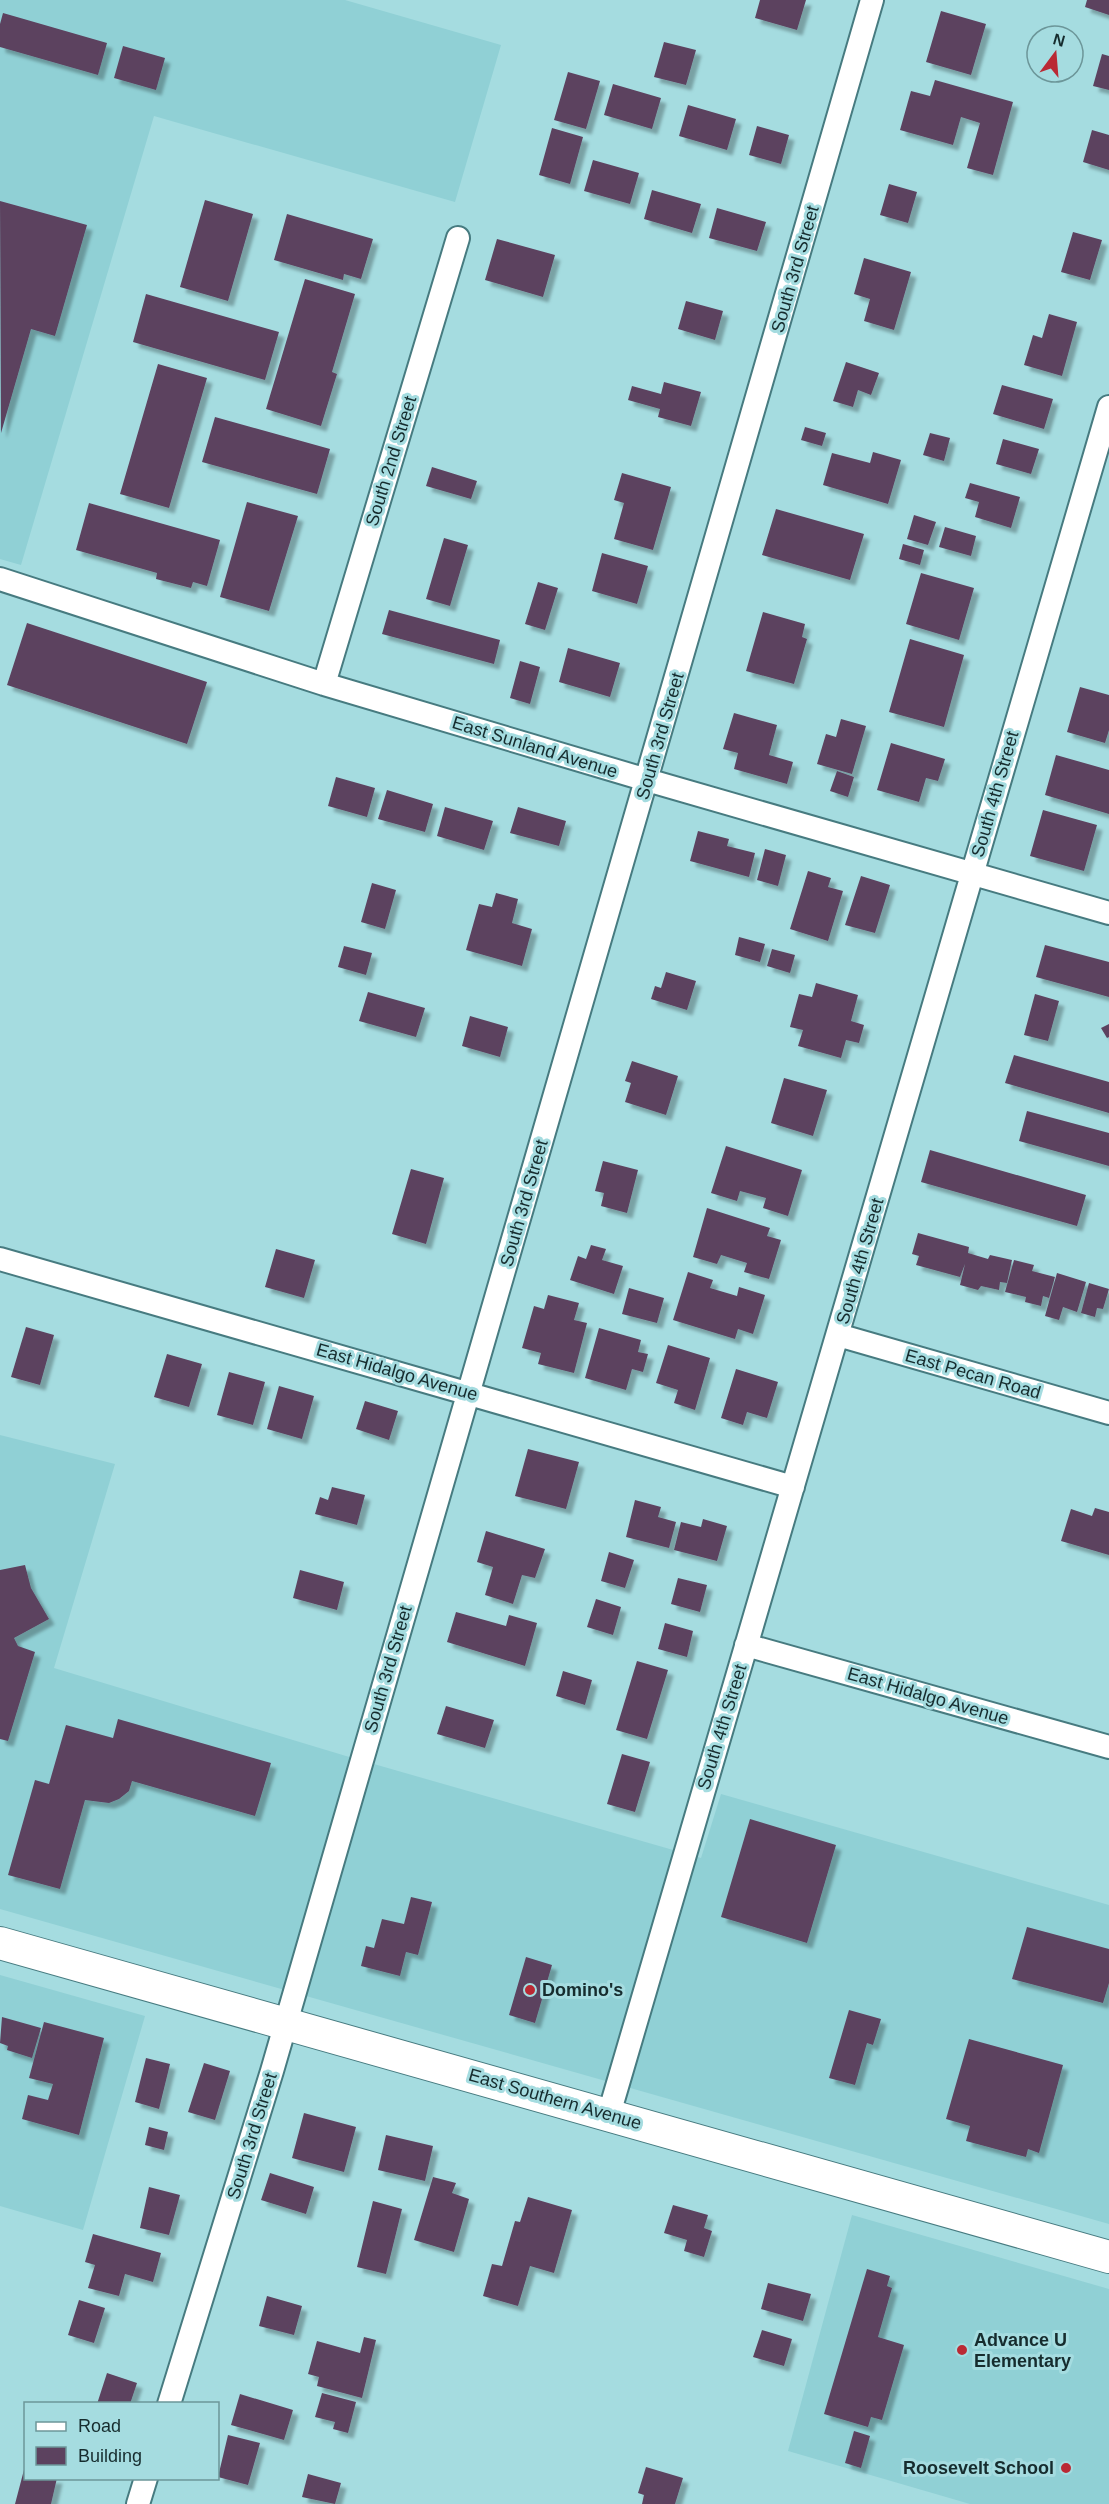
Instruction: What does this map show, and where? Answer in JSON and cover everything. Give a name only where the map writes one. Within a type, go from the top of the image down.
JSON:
[{"type":"main road","name":"East Southern Avenue","points":[[0,1943],[1109,2257]]},
{"type":"street","name":"South 3rd Street","points":[[169,2402],[286,2023],[873,0]]},
{"type":"street","name":"South 2nd Street","points":[[324,684],[458,238]]},
{"type":"street","name":"South 4th Street","points":[[609,2114],[1109,407]]},
{"type":"street","name":"East Sunland Avenue","points":[[0,579],[324,684],[1109,913]]},
{"type":"street","name":"East Hidalgo Avenue","points":[[0,1259],[793,1487]]},
{"type":"street","name":"East Pecan Road","points":[[838,1335],[1109,1413]]},
{"type":"street","name":"East Hidalgo Avenue","points":[[746,1645],[1109,1747]]},
{"type":"street","points":[[138,2504],[145,2480]]},
{"type":"shaded area","points":[[0,0],[345,0],[501,45],[455,202],[154,116],[21,565],[0,559]]},
{"type":"shaded area","points":[[0,1435],[115,1464],[54,1668],[346,1756],[701,1858],[721,1794],[1109,1905],[1109,2224],[0,1909]]},
{"type":"shaded area","points":[[0,1975],[145,2016],[83,2230],[0,2206]]},
{"type":"shaded area","name":"Advance U Elementary","points":[[852,2215],[1109,2289],[1109,2504],[970,2504],[788,2451]]},
{"type":"building","points":[[760,0],[806,0],[797,30],[755,18]]},
{"type":"building","points":[[1087,0],[1109,0],[1109,15],[1085,7]]},
{"type":"building","points":[[941,11],[986,24],[971,75],[926,62]]},
{"type":"building","points":[[3,13],[107,43],[98,75],[0,47],[0,24]]},
{"type":"building","points":[[664,42],[696,50],[686,85],[654,77]]},
{"type":"building","points":[[123,46],[165,58],[156,90],[114,78]]},
{"type":"building","points":[[1102,54],[1109,56],[1109,90],[1093,86]]},
{"type":"building","points":[[568,72],[600,81],[586,129],[554,120]]},
{"type":"building","points":[[935,80],[1013,102],[993,175],[967,168],[980,123],[961,117],[953,145],[900,130],[911,91],[930,96]]},
{"type":"building","points":[[613,84],[661,98],[652,129],[604,115]]},
{"type":"building","points":[[688,105],[736,119],[727,150],[679,136]]},
{"type":"building","points":[[757,126],[789,135],[781,164],[749,155]]},
{"type":"building","points":[[552,128],[583,137],[570,184],[539,175]]},
{"type":"building","points":[[1092,130],[1109,135],[1109,170],[1083,162]]},
{"type":"building","points":[[593,160],[639,173],[630,204],[584,191]]},
{"type":"building","points":[[889,184],[917,192],[908,223],[880,215]]},
{"type":"building","points":[[652,190],[701,204],[692,233],[644,219]]},
{"type":"building","points":[[205,200],[253,214],[228,301],[180,287]]},
{"type":"building","points":[[0,201],[87,225],[55,336],[31,329],[1,433]]},
{"type":"building","points":[[717,208],[766,222],[757,251],[709,238]]},
{"type":"building","points":[[287,214],[373,239],[361,279],[344,274],[343,280],[274,260]]},
{"type":"building","points":[[1073,232],[1102,240],[1090,280],[1061,272]]},
{"type":"building","points":[[497,239],[555,255],[543,297],[485,280]]},
{"type":"building","points":[[864,258],[911,272],[894,330],[864,321],[870,299],[854,294]]},
{"type":"building","points":[[305,279],[355,294],[332,372],[337,374],[321,426],[266,409]]},
{"type":"building","points":[[146,294],[279,332],[265,380],[133,342]]},
{"type":"building","points":[[686,301],[723,311],[715,340],[678,329]]},
{"type":"building","points":[[1049,314],[1077,322],[1062,376],[1024,365],[1033,335],[1042,338]]},
{"type":"building","points":[[846,362],[879,373],[871,395],[858,390],[853,407],[833,401]]},
{"type":"building","points":[[158,364],[207,378],[169,508],[120,494]]},
{"type":"building","points":[[664,382],[701,392],[691,426],[658,417],[660,409],[628,400],[632,386],[661,394]]},
{"type":"building","points":[[1002,385],[1053,399],[1044,429],[993,414]]},
{"type":"building","points":[[215,417],[330,449],[317,494],[202,462]]},
{"type":"building","points":[[805,427],[826,433],[822,446],[801,440]]},
{"type":"building","points":[[930,433],[950,438],[944,461],[923,455]]},
{"type":"building","points":[[1003,439],[1039,449],[1031,474],[996,464]]},
{"type":"building","points":[[873,452],[901,460],[888,504],[823,485],[832,453],[870,463]]},
{"type":"building","points":[[432,467],[477,481],[471,499],[426,486]]},
{"type":"building","points":[[622,473],[671,487],[653,550],[614,539],[624,503],[614,500]]},
{"type":"building","points":[[970,483],[1020,497],[1011,528],[975,517],[979,502],[965,498]]},
{"type":"building","points":[[247,502],[298,516],[269,611],[220,597]]},
{"type":"building","points":[[89,503],[220,540],[207,586],[193,582],[191,588],[156,579],[157,573],[76,550]]},
{"type":"building","points":[[776,509],[864,534],[850,580],[762,555]]},
{"type":"building","points":[[914,515],[936,522],[928,545],[907,539]]},
{"type":"building","points":[[945,527],[976,536],[971,556],[939,547]]},
{"type":"building","points":[[444,538],[468,545],[450,606],[426,599]]},
{"type":"building","points":[[903,544],[924,550],[920,565],[899,559]]},
{"type":"building","points":[[602,553],[648,566],[637,604],[592,591]]},
{"type":"building","points":[[921,573],[974,588],[959,640],[906,624]]},
{"type":"building","points":[[538,582],[558,588],[545,630],[525,624]]},
{"type":"building","points":[[389,610],[500,640],[494,664],[382,634]]},
{"type":"building","points":[[763,612],[805,624],[802,637],[807,639],[794,684],[746,671]]},
{"type":"building","points":[[27,623],[207,682],[187,744],[7,685]]},
{"type":"building","points":[[910,639],[964,655],[944,727],[889,712]]},
{"type":"building","points":[[568,648],[620,663],[610,697],[559,682]]},
{"type":"building","points":[[520,661],[540,667],[530,704],[510,698]]},
{"type":"building","points":[[1080,687],[1109,695],[1109,730],[1105,743],[1067,732]]},
{"type":"building","points":[[734,713],[777,725],[769,755],[793,762],[787,784],[734,769],[738,753],[723,749]]},
{"type":"building","points":[[841,719],[866,726],[852,774],[817,764],[826,734],[836,737]]},
{"type":"building","points":[[891,743],[945,759],[938,781],[926,778],[919,802],[877,790]]},
{"type":"building","points":[[1056,755],[1109,770],[1109,814],[1045,795]]},
{"type":"building","points":[[837,771],[854,777],[848,797],[830,791]]},
{"type":"building","points":[[336,777],[375,788],[367,817],[328,806]]},
{"type":"building","points":[[387,790],[433,804],[425,832],[378,819]]},
{"type":"building","points":[[445,807],[493,821],[484,850],[437,836]]},
{"type":"building","points":[[518,807],[566,821],[559,846],[510,833]]},
{"type":"building","points":[[1043,810],[1097,825],[1084,871],[1030,856]]},
{"type":"building","points":[[698,831],[729,839],[727,846],[755,853],[749,877],[690,861]]},
{"type":"building","points":[[765,849],[786,855],[778,886],[757,880]]},
{"type":"building","points":[[808,871],[831,878],[828,887],[843,891],[828,941],[790,929]]},
{"type":"building","points":[[861,876],[890,885],[875,933],[845,925]]},
{"type":"building","points":[[372,883],[396,890],[385,929],[361,922]]},
{"type":"building","points":[[496,893],[518,899],[512,923],[532,929],[522,966],[466,950],[479,904],[492,907]]},
{"type":"building","points":[[739,937],[765,944],[760,962],[735,955]]},
{"type":"building","points":[[1045,945],[1109,962],[1109,997],[1036,977]]},
{"type":"building","points":[[344,946],[372,953],[366,975],[338,967]]},
{"type":"building","points":[[772,949],[795,955],[790,973],[767,966]]},
{"type":"building","points":[[666,972],[696,981],[687,1010],[651,999],[655,986],[661,988]]},
{"type":"building","points":[[816,983],[858,995],[851,1021],[864,1025],[859,1043],[846,1040],[841,1058],[798,1046],[803,1030],[790,1027],[799,994],[812,997]]},
{"type":"building","points":[[368,992],[425,1008],[416,1037],[359,1021]]},
{"type":"building","points":[[1035,994],[1059,1001],[1048,1041],[1024,1035]]},
{"type":"building","points":[[470,1016],[508,1027],[500,1057],[462,1046]]},
{"type":"building","points":[[1109,1024],[1109,1037],[1107,1038],[1101,1028]]},
{"type":"building","points":[[1014,1055],[1109,1082],[1109,1113],[1005,1083]]},
{"type":"building","points":[[632,1061],[678,1076],[666,1115],[625,1102],[631,1083],[625,1081]]},
{"type":"building","points":[[784,1078],[827,1090],[813,1136],[771,1123]]},
{"type":"building","points":[[1027,1111],[1109,1133],[1109,1166],[1019,1141]]},
{"type":"building","points":[[726,1146],[802,1170],[788,1216],[763,1208],[766,1198],[740,1191],[737,1201],[711,1193]]},
{"type":"building","points":[[930,1150],[1086,1195],[1077,1226],[921,1182]]},
{"type":"building","points":[[603,1161],[638,1170],[627,1213],[601,1206],[604,1193],[595,1191]]},
{"type":"building","points":[[411,1169],[444,1178],[426,1244],[392,1234]]},
{"type":"building","points":[[707,1208],[770,1228],[767,1236],[781,1240],[769,1279],[744,1272],[747,1263],[721,1255],[717,1264],[693,1257]]},
{"type":"building","points":[[918,1233],[969,1247],[968,1253],[988,1259],[990,1255],[1012,1260],[1007,1283],[1000,1282],[999,1290],[981,1286],[978,1290],[960,1285],[965,1264],[960,1277],[916,1265],[919,1256],[912,1254]]},
{"type":"building","points":[[591,1245],[606,1249],[602,1260],[623,1266],[614,1294],[570,1280],[578,1256],[586,1259]]},
{"type":"building","points":[[276,1249],[315,1260],[304,1298],[265,1287]]},
{"type":"building","points":[[1014,1260],[1034,1265],[1032,1271],[1055,1277],[1049,1298],[1043,1296],[1041,1306],[1025,1302],[1026,1297],[1005,1292]]},
{"type":"building","points":[[688,1272],[713,1280],[710,1288],[737,1296],[739,1287],[765,1295],[753,1334],[738,1329],[735,1339],[673,1320]]},
{"type":"building","points":[[1057,1273],[1086,1282],[1077,1312],[1063,1307],[1059,1320],[1045,1316]]},
{"type":"building","points":[[1089,1283],[1109,1289],[1103,1309],[1097,1308],[1095,1317],[1081,1313]]},
{"type":"building","points":[[629,1288],[664,1298],[657,1323],[622,1314]]},
{"type":"building","points":[[548,1295],[579,1303],[574,1320],[587,1323],[574,1373],[538,1364],[541,1353],[522,1348],[534,1306],[544,1309]]},
{"type":"building","points":[[26,1327],[54,1335],[40,1385],[11,1377]]},
{"type":"building","points":[[599,1328],[641,1340],[638,1352],[648,1354],[643,1372],[632,1369],[626,1390],[585,1378]]},
{"type":"building","points":[[668,1345],[710,1358],[695,1410],[674,1403],[678,1390],[656,1383]]},
{"type":"building","points":[[167,1354],[202,1364],[189,1407],[154,1397]]},
{"type":"building","points":[[736,1369],[778,1382],[767,1418],[747,1412],[743,1425],[721,1418]]},
{"type":"building","points":[[229,1372],[265,1382],[253,1425],[217,1415]]},
{"type":"building","points":[[279,1386],[314,1396],[302,1439],[267,1429]]},
{"type":"building","points":[[365,1401],[398,1411],[389,1440],[356,1429]]},
{"type":"building","points":[[528,1449],[579,1462],[566,1509],[515,1496]]},
{"type":"building","points":[[332,1487],[365,1495],[357,1525],[315,1514],[320,1497],[328,1500]]},
{"type":"building","points":[[635,1500],[661,1507],[658,1517],[676,1522],[669,1548],[626,1537]]},
{"type":"building","points":[[1095,1508],[1109,1512],[1109,1555],[1061,1541],[1071,1509],[1092,1516]]},
{"type":"building","points":[[703,1519],[727,1526],[717,1561],[674,1550],[681,1522],[701,1527]]},
{"type":"building","points":[[486,1531],[545,1549],[535,1578],[522,1575],[513,1604],[485,1595],[493,1567],[477,1562]]},
{"type":"building","points":[[609,1552],[634,1560],[625,1588],[601,1581]]},
{"type":"building","points":[[25,1565],[31,1588],[49,1619],[14,1638],[18,1646],[35,1652],[8,1741],[0,1739],[0,1570]]},
{"type":"building","points":[[300,1570],[344,1582],[337,1610],[293,1598]]},
{"type":"building","points":[[678,1578],[707,1585],[700,1612],[671,1604]]},
{"type":"building","points":[[596,1599],[621,1607],[613,1635],[587,1627]]},
{"type":"building","points":[[456,1612],[506,1626],[509,1615],[537,1623],[525,1666],[447,1642]]},
{"type":"building","points":[[665,1623],[693,1631],[687,1657],[658,1649]]},
{"type":"building","points":[[637,1661],[668,1670],[647,1739],[616,1730]]},
{"type":"building","points":[[563,1671],[592,1680],[585,1705],[556,1696]]},
{"type":"building","points":[[446,1706],[494,1720],[485,1748],[437,1734]]},
{"type":"building","points":[[118,1719],[271,1763],[255,1816],[132,1781],[129,1791],[119,1799],[109,1803],[85,1800],[60,1889],[8,1875],[35,1780],[49,1784],[66,1725],[113,1738]]},
{"type":"building","points":[[622,1754],[650,1762],[635,1812],[607,1804]]},
{"type":"building","points":[[750,1819],[836,1845],[807,1943],[721,1917]]},
{"type":"building","points":[[411,1897],[432,1902],[418,1955],[406,1952],[400,1976],[361,1966],[366,1946],[374,1948],[382,1919],[404,1924]]},
{"type":"building","points":[[1027,1927],[1109,1949],[1109,1983],[1103,2003],[1012,1979]]},
{"type":"building","name":"Domino's","points":[[526,1957],[552,1965],[535,2023],[509,2015]]},
{"type":"building","points":[[849,2010],[881,2019],[873,2045],[867,2043],[855,2085],[829,2078]]},
{"type":"building","points":[[2,2017],[41,2028],[32,2058],[7,2050],[8,2046],[0,2043]]},
{"type":"building","points":[[44,2022],[104,2038],[79,2135],[22,2119],[28,2095],[48,2100],[53,2084],[29,2078]]},
{"type":"building","points":[[969,2039],[1063,2065],[1039,2153],[1028,2149],[1026,2157],[966,2141],[970,2126],[946,2119]]},
{"type":"building","points":[[146,2058],[170,2064],[159,2109],[135,2102]]},
{"type":"building","points":[[204,2063],[230,2071],[215,2120],[188,2112]]},
{"type":"building","points":[[304,2113],[356,2127],[344,2172],[292,2158]]},
{"type":"building","points":[[149,2127],[168,2132],[164,2150],[145,2145]]},
{"type":"building","points":[[386,2135],[433,2146],[425,2181],[378,2170]]},
{"type":"building","points":[[270,2173],[314,2187],[306,2214],[261,2200]]},
{"type":"building","points":[[433,2177],[456,2183],[452,2193],[469,2199],[454,2252],[414,2240]]},
{"type":"building","points":[[149,2187],[180,2195],[169,2235],[140,2228]]},
{"type":"building","points":[[528,2197],[572,2210],[554,2273],[530,2266],[518,2306],[483,2296],[492,2264],[502,2266],[515,2221],[520,2222]]},
{"type":"building","points":[[373,2201],[402,2209],[386,2274],[357,2267]]},
{"type":"building","points":[[673,2205],[708,2215],[704,2228],[712,2231],[704,2257],[684,2251],[687,2240],[664,2233]]},
{"type":"building","points":[[93,2234],[161,2253],[153,2282],[125,2274],[119,2296],[88,2288],[95,2265],[85,2262]]},
{"type":"building","points":[[867,2269],[890,2276],[887,2286],[892,2288],[878,2337],[904,2345],[882,2420],[871,2417],[868,2427],[824,2414]]},
{"type":"building","points":[[768,2283],[811,2294],[803,2321],[761,2309]]},
{"type":"building","points":[[267,2296],[302,2306],[294,2335],[259,2326]]},
{"type":"building","points":[[79,2300],[105,2308],[94,2343],[68,2335]]},
{"type":"building","points":[[762,2330],[792,2339],[784,2366],[753,2357]]},
{"type":"building","points":[[364,2337],[376,2340],[362,2398],[317,2386],[319,2377],[308,2374],[317,2341],[360,2353]]},
{"type":"building","points":[[107,2373],[137,2383],[131,2402],[98,2402]]},
{"type":"building","points":[[322,2393],[356,2402],[348,2433],[333,2429],[335,2422],[315,2417]]},
{"type":"building","points":[[240,2394],[293,2410],[284,2440],[231,2425]]},
{"type":"building","points":[[854,2431],[870,2436],[861,2468],[845,2463]]},
{"type":"building","points":[[228,2435],[260,2443],[248,2485],[219,2477]]},
{"type":"building","points":[[646,2467],[683,2478],[675,2504],[642,2504],[644,2495],[638,2493]]},
{"type":"building","points":[[24,2470],[24,2480],[57,2480],[51,2504],[15,2504]]},
{"type":"building","points":[[308,2474],[341,2483],[335,2504],[302,2497]]},
{"type":"place","name":"Domino's","points":[[530,1990]]},
{"type":"place","name":"Advance U Elementary","points":[[962,2350]]},
{"type":"place","name":"Roosevelt School","points":[[1066,2468]]}]
